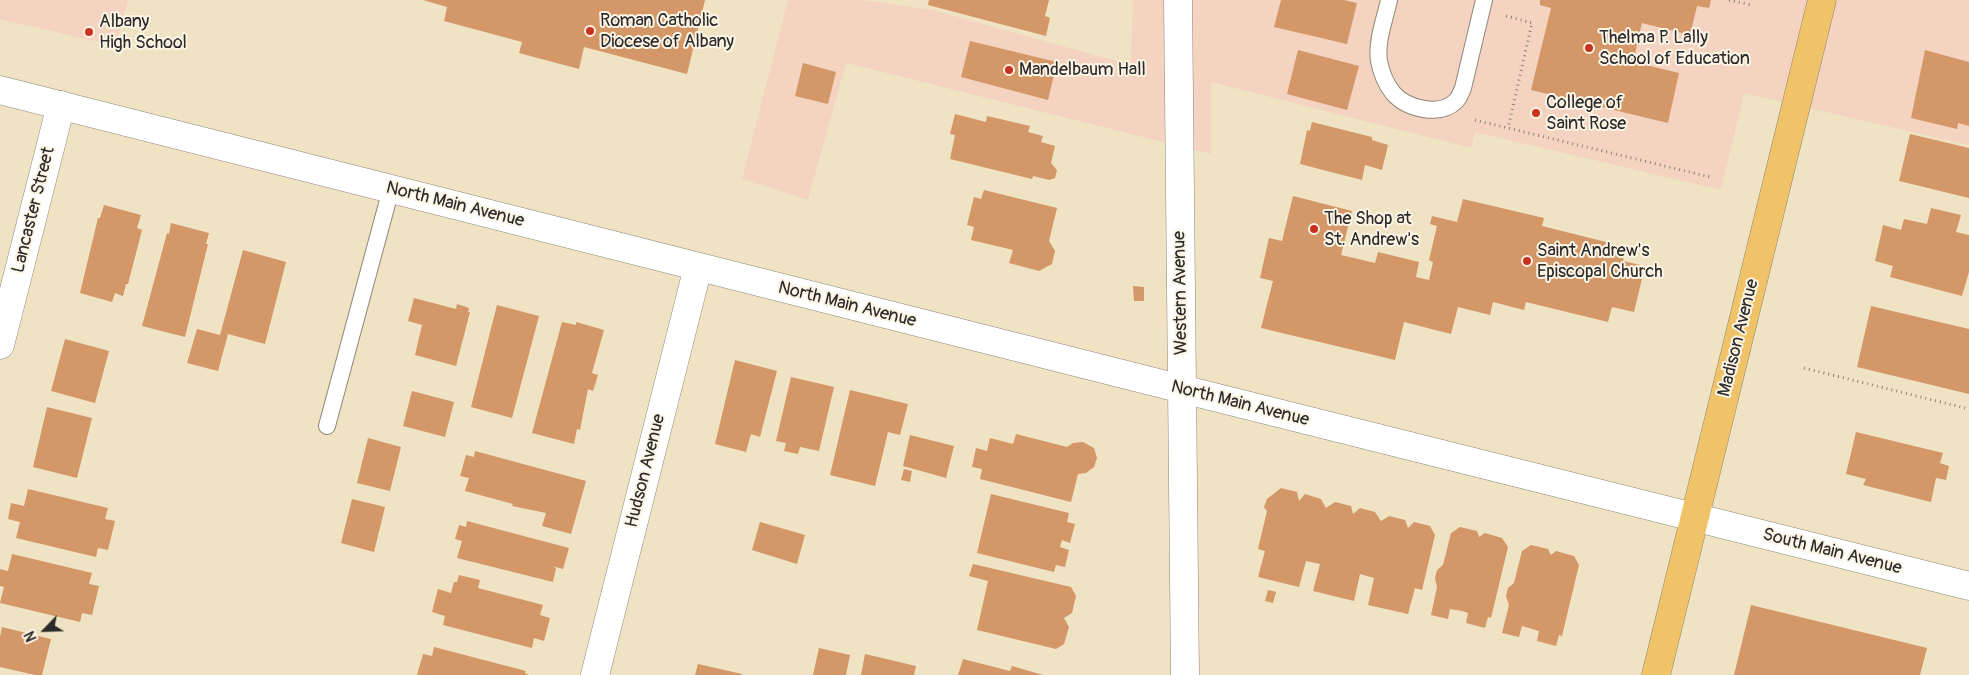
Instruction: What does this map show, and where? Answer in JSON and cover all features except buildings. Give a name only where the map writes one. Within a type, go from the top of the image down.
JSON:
[{"type":"main road","name":"Madison Avenue","points":[[1656,675],[1822,0]]},
{"type":"street","name":"Western Avenue","points":[[1178,0],[1185,675]]},
{"type":"street","name":"North Main Avenue","points":[[0,90],[1695,518]]},
{"type":"street","name":"Lancaster Street","points":[[0,344],[60,106]]},
{"type":"street","name":"Hudson Avenue","points":[[595,675],[698,267]]},
{"type":"street","name":"South Main Avenue","points":[[1695,518],[1969,586]]},
{"type":"lane","points":[[1389,0],[1379,45],[1379,60],[1382,73],[1393,93],[1401,100],[1423,109],[1435,110],[1446,107],[1459,98],[1464,88],[1484,0]]},
{"type":"lane","points":[[327,426],[391,188]]},
{"type":"path","points":[[1730,0],[1752,6]]},
{"type":"path","points":[[1508,8],[1506,15],[1532,23],[1508,128]]},
{"type":"path","points":[[1435,110],[1710,177]]},
{"type":"path","points":[[1804,368],[1969,409]]},
{"type":"shaded area","name":"Albany High School","points":[[0,0],[128,0],[116,46],[0,19]]},
{"type":"shaded area","name":"College of Saint Rose","points":[[788,0],[862,0],[933,10],[1131,65],[1133,0],[1969,0],[1969,145],[1744,93],[1721,190],[1475,132],[1471,148],[1211,82],[1211,154],[846,63],[808,200],[742,179]]},
{"type":"place","name":"Roman Catholic Diocese of Albany","points":[[590,31]]},
{"type":"place","name":"Albany High School","points":[[89,32]]},
{"type":"place","name":"Thelma P. Lally School of Education","points":[[1589,48]]},
{"type":"place","name":"Mandelbaum Hall","points":[[1009,70]]},
{"type":"place","name":"College of Saint Rose","points":[[1536,113]]},
{"type":"place","name":"The Shop at St. Andrew's","points":[[1314,229]]},
{"type":"place","name":"Saint Andrew's Episcopal Church","points":[[1527,261]]}]
